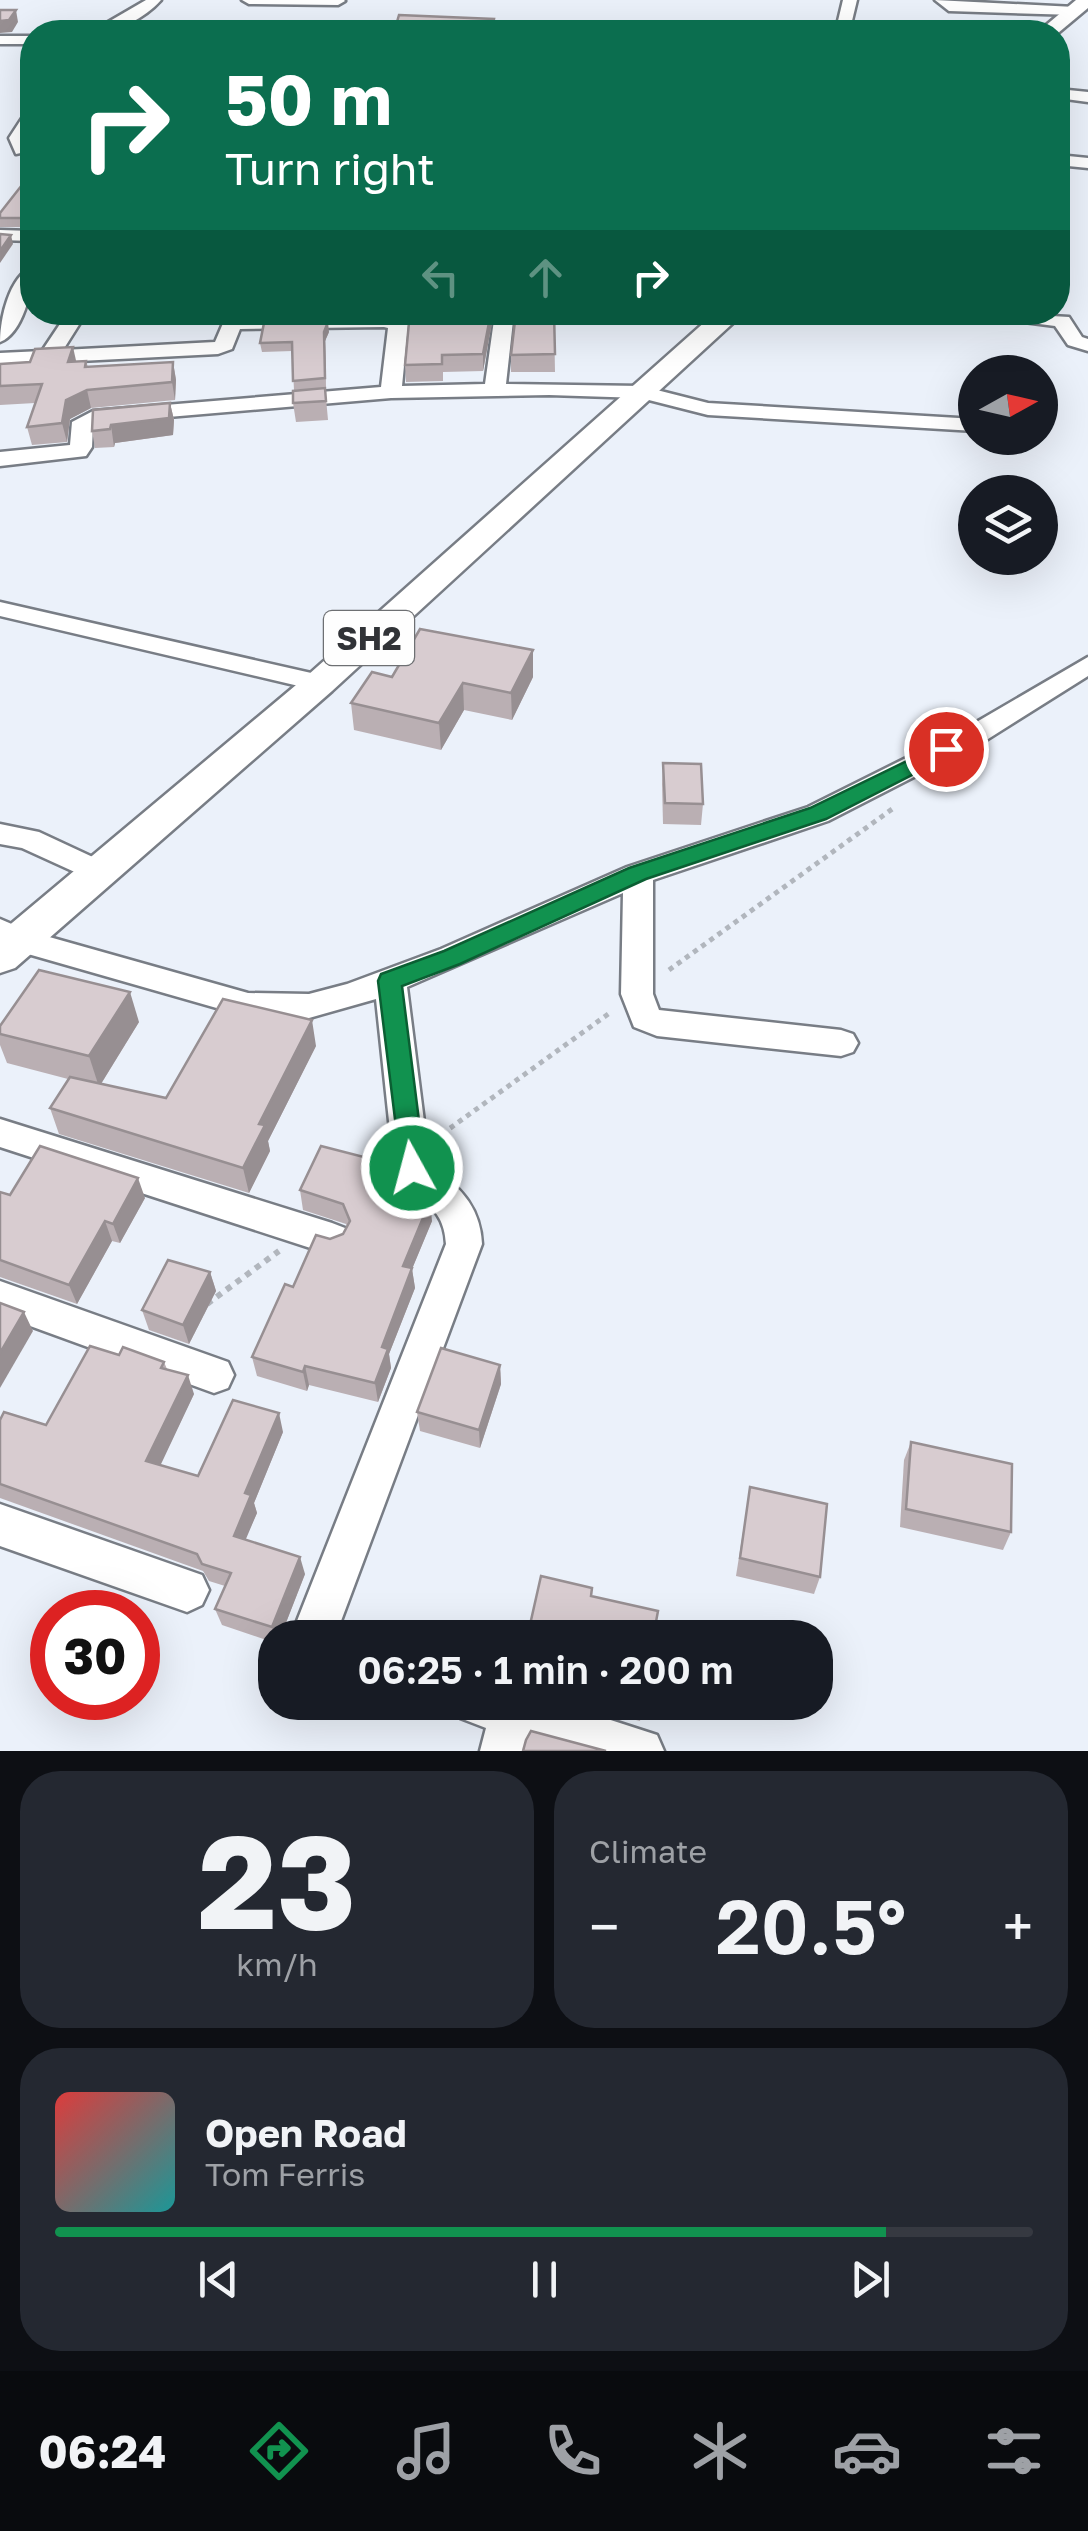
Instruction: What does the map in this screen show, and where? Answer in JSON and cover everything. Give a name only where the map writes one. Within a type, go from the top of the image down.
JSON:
[{"type":"main road","name":"SH2","points":[[6,942],[101,873],[320,683],[717,325]]},
{"type":"street","points":[[120,20],[154,0]]},
{"type":"street","points":[[249,0],[338,0]]},
{"type":"street","points":[[942,0],[955,7],[1067,20]]},
{"type":"street","points":[[281,20],[288,13]]},
{"type":"street","points":[[0,336],[20,305]]},
{"type":"street","points":[[49,355],[69,325]]},
{"type":"street","points":[[0,358],[218,348],[225,344],[231,325]]},
{"type":"street","points":[[391,392],[398,325]]},
{"type":"street","points":[[495,390],[503,325]]},
{"type":"street","points":[[1065,325],[1075,342],[1088,344]]},
{"type":"street","points":[[0,459],[78,451],[82,447],[84,422],[93,416],[391,392],[641,392],[708,409],[958,424]]},
{"type":"street","points":[[0,609],[320,683]]},
{"type":"street","points":[[6,942],[248,1005],[309,1006],[452,957],[638,874],[818,814],[978,733],[1088,666]]},
{"type":"street","points":[[0,834],[29,839],[101,873]]},
{"type":"street","points":[[638,874],[637,994],[646,1018],[657,1023],[840,1043]]},
{"type":"street","points":[[319,1620],[464,1244],[464,1218],[448,1198],[412,1168],[390,981]]},
{"type":"street","points":[[0,1133],[332,1239]]},
{"type":"street","points":[[0,1298],[214,1375]]},
{"type":"street","points":[[0,1525],[187,1590]]},
{"type":"street","points":[[497,1723],[641,1751]]},
{"type":"building","points":[[0,10],[16,10],[9,20],[0,21]]},
{"type":"building","points":[[399,15],[494,19],[494,20],[398,20]]},
{"type":"building","points":[[20,188],[20,218],[0,218]]},
{"type":"building","points":[[0,234],[11,235],[0,251]]},
{"type":"building","points":[[264,325],[327,325],[325,378],[293,381],[292,342],[260,343]]},
{"type":"building","points":[[409,325],[489,325],[483,354],[442,355],[442,364],[405,365]]},
{"type":"building","points":[[514,325],[554,325],[555,354],[511,355]]},
{"type":"building","points":[[73,347],[68,362],[86,361],[85,367],[173,362],[172,382],[87,390],[66,400],[62,423],[27,427],[42,384],[0,386],[0,364],[30,362],[35,349]]},
{"type":"building","points":[[325,388],[326,401],[293,403],[293,391]]},
{"type":"building","points":[[170,403],[169,418],[92,431],[93,410]]},
{"type":"building","points":[[420,629],[533,650],[511,693],[463,683],[439,723],[351,703],[372,672],[392,677]]},
{"type":"building","points":[[663,763],[701,764],[703,804],[665,803]]},
{"type":"building","points":[[39,970],[130,992],[89,1056],[0,1034],[0,1026]]},
{"type":"building","points":[[223,999],[312,1020],[259,1124],[265,1125],[243,1168],[50,1108],[70,1077],[166,1098]]},
{"type":"building","points":[[40,1146],[138,1178],[113,1224],[105,1221],[69,1285],[0,1260],[0,1192],[10,1195]]},
{"type":"building","points":[[321,1146],[395,1165],[385,1188],[430,1201],[403,1266],[412,1268],[382,1347],[388,1349],[375,1383],[305,1366],[303,1372],[252,1357],[285,1284],[293,1287],[316,1235],[330,1239],[343,1234],[350,1221],[343,1204],[300,1190]]},
{"type":"building","points":[[168,1260],[210,1272],[183,1325],[142,1310]]},
{"type":"building","points":[[0,1303],[24,1312],[0,1353]]},
{"type":"building","points":[[90,1346],[119,1355],[123,1347],[164,1362],[161,1368],[188,1375],[146,1461],[198,1476],[233,1400],[279,1413],[245,1493],[251,1495],[234,1536],[300,1557],[275,1620],[258,1623],[215,1609],[231,1573],[202,1564],[197,1554],[0,1484],[0,1420],[4,1412],[46,1425]]},
{"type":"building","points":[[441,1348],[500,1365],[479,1430],[417,1412]]},
{"type":"building","points":[[911,1442],[1012,1464],[1011,1532],[906,1509]]},
{"type":"building","points":[[750,1487],[827,1504],[820,1577],[740,1558]]},
{"type":"building","points":[[541,1576],[592,1588],[591,1596],[658,1611],[656,1620],[531,1620]]},
{"type":"building","points":[[531,1731],[606,1751],[523,1751]]},
{"type":"route","points":[[412,1168],[390,981],[638,874],[818,814],[946,749]]}]
